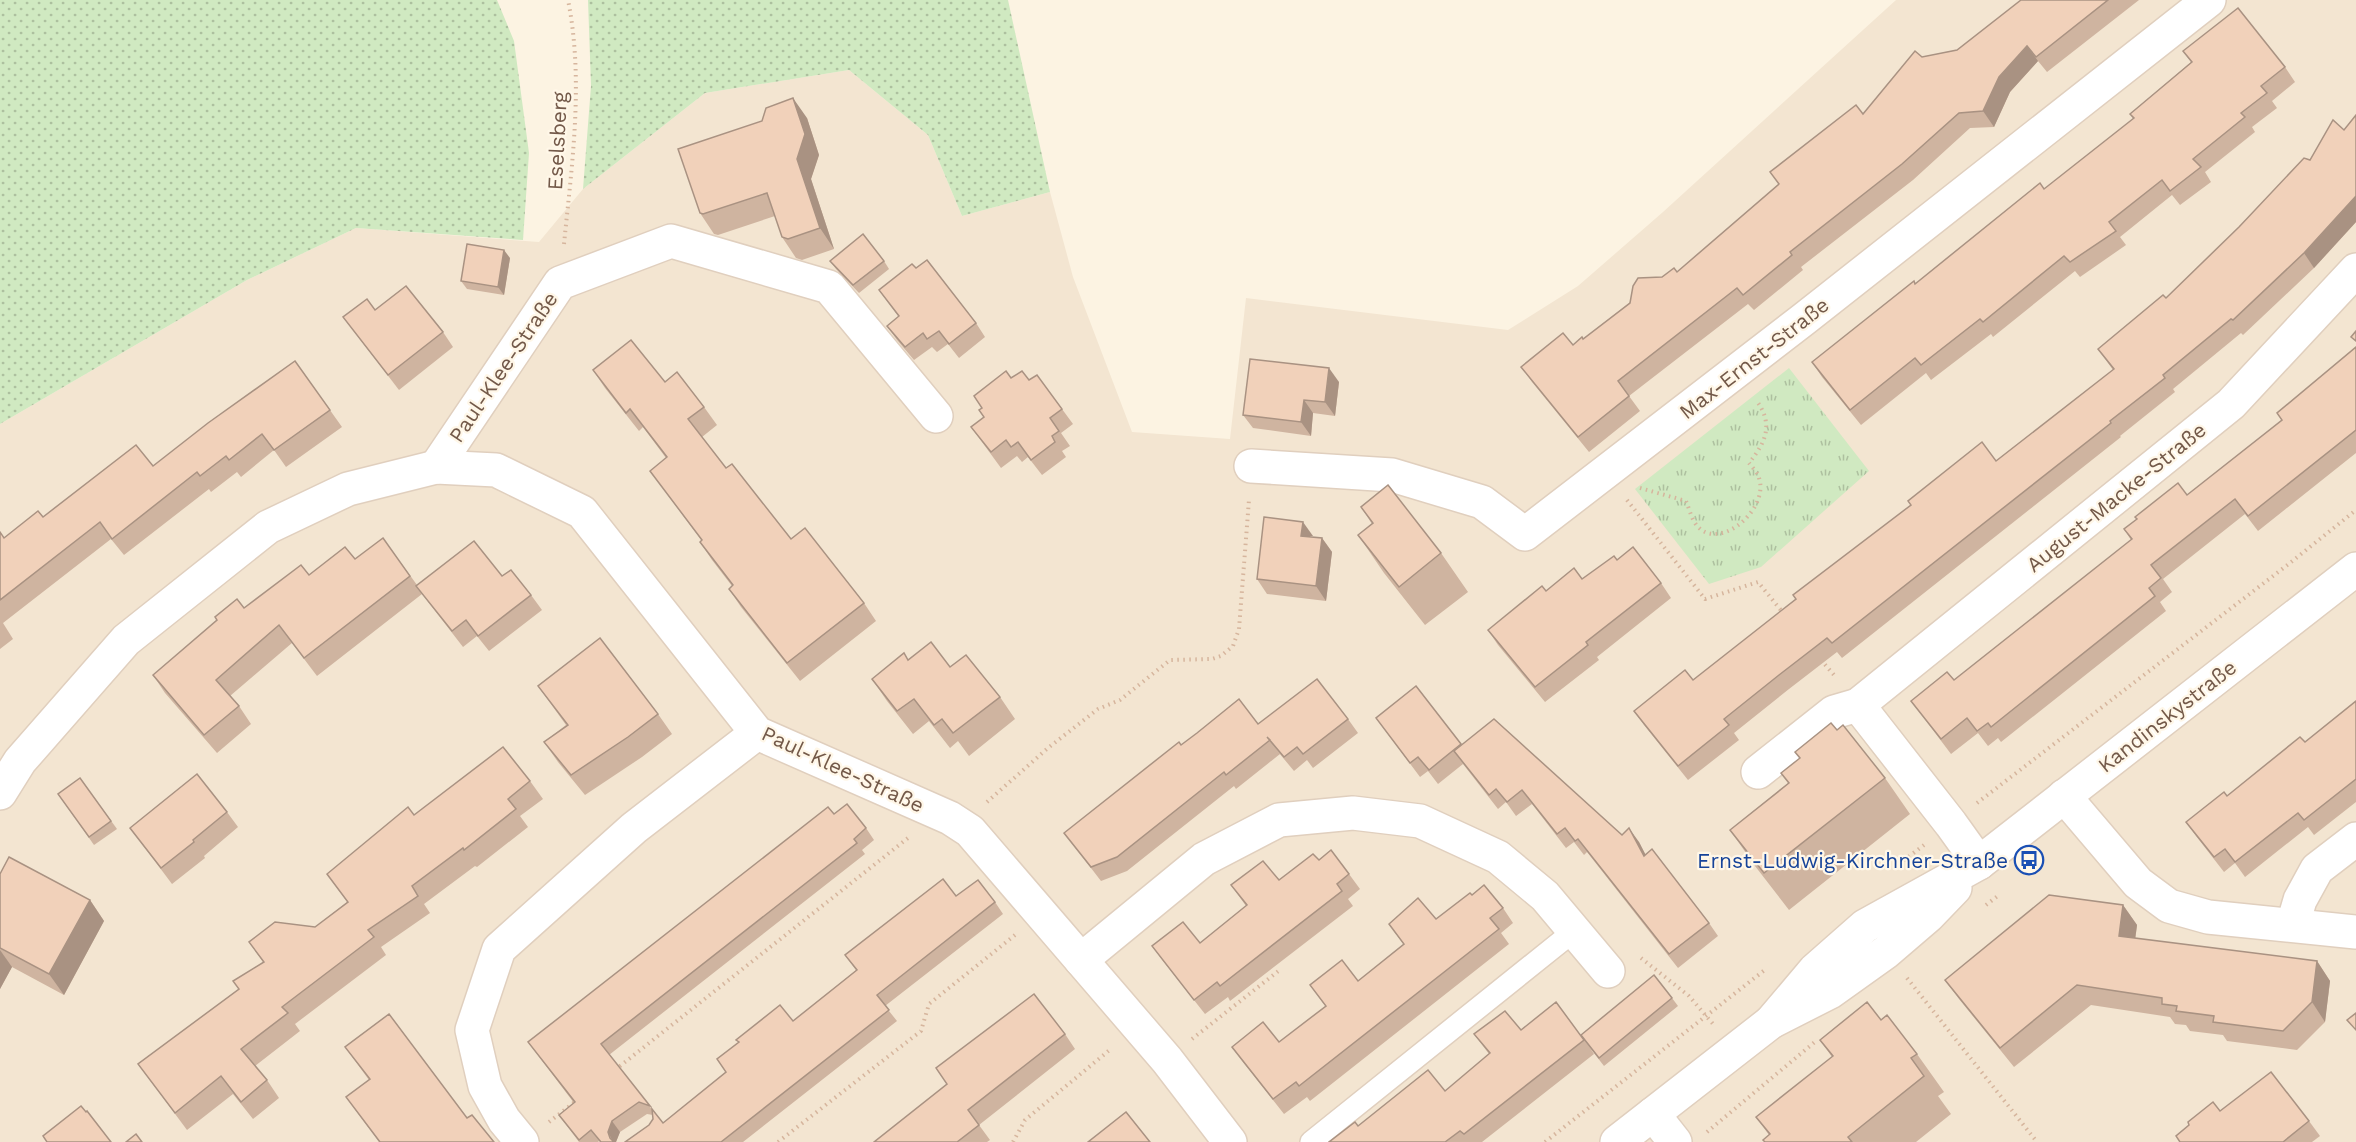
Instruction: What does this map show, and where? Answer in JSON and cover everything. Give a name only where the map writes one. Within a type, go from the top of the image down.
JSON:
[{"type":"street","name":"Max-Ernst-Straße","points":[[1251,466],[1392,474],[1482,502],[1525,534],[2209,0]]},
{"type":"street","name":"Paul-Klee-Straße","points":[[436,467],[560,283],[670,241],[829,287],[936,416]]},
{"type":"street","name":"August-Macke-Straße","points":[[1758,772],[1834,712],[1858,705],[2230,404],[2356,270]]},
{"type":"street","name":"Paul-Klee-Straße","points":[[0,792],[20,761],[126,640],[268,527],[348,489],[436,467],[496,470],[582,512],[757,733],[932,810],[970,831],[1167,1060],[1230,1142]]},
{"type":"street","name":"Kandinskystraße","points":[[1617,1142],[1771,1022],[1815,970],[1865,926],[1979,863],[2356,569]]},
{"type":"street","points":[[1858,705],[1979,863]]},
{"type":"street","points":[[532,1135],[504,1120],[485,1086],[472,1030],[499,949],[634,828],[757,733]]},
{"type":"street","points":[[2064,796],[2138,883],[2169,906],[2208,917],[2356,932]]},
{"type":"street","points":[[1081,960],[1204,859],[1280,820],[1353,813],[1420,821],[1498,857],[1545,896],[1608,971]]},
{"type":"street","points":[[2293,924],[2300,900],[2317,869],[2356,839]]},
{"type":"street","points":[[1653,1114],[1689,1139]]},
{"type":"lane","points":[[1311,1142],[1574,931]]},
{"type":"path","name":"Eselsberg","points":[[560,283],[577,102],[572,18],[568,0]]},
{"type":"path","points":[[1606,473],[1643,490],[1686,501],[1695,524],[1702,530],[1713,534],[1732,530],[1744,521],[1753,511],[1759,494],[1760,479],[1749,463],[1762,446],[1766,433],[1766,419],[1760,405],[1735,372]]},
{"type":"path","points":[[1606,473],[1705,599],[1758,582],[1786,617]]},
{"type":"path","points":[[1895,868],[2356,510]]},
{"type":"path","points":[[970,831],[992,796],[1098,709],[1120,700],[1170,660],[1212,659],[1228,652],[1233,646],[1239,629],[1248,516]]},
{"type":"path","points":[[1815,653],[1830,670]]},
{"type":"path","name":"Paul-Klee-Straße","points":[[608,1076],[918,830],[932,810]]},
{"type":"path","points":[[778,1142],[921,1030],[929,1004],[1041,914]]},
{"type":"path","points":[[1608,971],[1641,958],[1689,996],[1735,1049]]},
{"type":"path","points":[[1545,1142],[1773,964]]},
{"type":"path","points":[[1167,1060],[1281,969]]},
{"type":"path","points":[[1902,971],[2037,1142]]},
{"type":"path","points":[[1013,1142],[1024,1120],[1138,1026]]},
{"type":"path","points":[[1689,1139],[1769,1079]]},
{"type":"path","points":[[532,1135],[580,1098]]},
{"type":"shaded area","points":[[1896,0],[2356,0],[2356,1142],[0,1142],[0,424],[247,280],[356,228],[539,242],[583,189],[705,93],[849,70],[928,135],[962,216],[1050,192],[1073,277],[1132,432],[1230,439],[1246,298],[1508,330],[1578,286],[1663,212]]},
{"type":"green space","points":[[0,0],[497,0],[514,41],[529,153],[523,240],[356,228],[247,280],[0,424]]},
{"type":"green space","points":[[588,0],[1008,0],[1050,192],[962,216],[928,135],[849,70],[705,93],[583,189],[591,86]]},
{"type":"green space","points":[[1789,368],[1869,471],[1761,567],[1709,584],[1635,489]]},
{"type":"building","points":[[2021,0],[2108,0],[2036,57],[2027,46],[1999,77],[1983,111],[1959,113],[1902,164],[1790,252],[1792,255],[1743,295],[1737,288],[1618,381],[1629,396],[1578,437],[1521,367],[1563,333],[1573,345],[1582,337],[1583,339],[1630,303],[1633,286],[1638,278],[1662,277],[1674,268],[1677,272],[1779,184],[1770,172],[1856,105],[1863,114],[1915,51],[1922,57],[1957,50]]},
{"type":"building","points":[[2238,8],[2285,67],[2261,86],[2267,93],[2241,113],[2245,117],[2193,159],[2201,167],[2170,191],[2162,180],[2109,222],[2116,231],[2070,262],[2064,256],[1983,322],[1980,319],[1921,365],[1915,358],[1850,410],[1812,362],[1914,281],[1915,284],[2040,183],[2044,189],[2134,118],[2130,114],[2192,62],[2183,51]]},
{"type":"building","points":[[793,98],[805,134],[797,159],[820,228],[788,239],[782,237],[767,193],[703,214],[700,213],[678,149],[762,121],[766,108]]},
{"type":"building","points":[[2356,115],[2356,196],[2304,253],[2233,320],[2231,319],[2163,375],[2165,378],[2110,421],[2111,423],[1832,643],[1827,638],[1779,675],[1724,719],[1729,725],[1678,766],[1634,711],[1685,670],[1693,680],[1796,599],[1793,595],[1911,505],[1908,501],[1982,442],[1996,461],[2114,369],[2098,349],[2163,295],[2166,298],[2239,227],[2304,158],[2310,160],[2333,120],[2344,130]]},
{"type":"building","points":[[863,234],[884,261],[853,285],[830,261]]},
{"type":"building","points":[[467,244],[504,250],[498,287],[461,281]]},
{"type":"building","points":[[927,260],[976,323],[949,344],[939,331],[927,339],[923,333],[905,347],[887,326],[899,316],[879,290],[912,264],[916,268]]},
{"type":"building","points":[[406,286],[443,332],[388,375],[343,317],[367,299],[375,310]]},
{"type":"building","points":[[2356,331],[2356,341],[2351,337]]},
{"type":"building","points":[[631,340],[665,382],[677,372],[704,407],[688,419],[726,468],[732,464],[791,539],[805,528],[864,603],[787,663],[729,589],[733,585],[650,471],[667,457],[630,409],[626,413],[593,370]]},
{"type":"building","points":[[2356,347],[2356,430],[2248,516],[2235,499],[2151,565],[2161,578],[2149,588],[2155,596],[1991,727],[1988,723],[1977,731],[1967,718],[1941,739],[1911,701],[1947,672],[1954,680],[2132,539],[2124,529],[2137,519],[2135,517],[2178,483],[2187,495],[2282,420],[2277,413]]},
{"type":"building","points":[[1250,359],[1329,368],[1325,402],[1304,400],[1301,422],[1243,415]]},
{"type":"building","points":[[295,361],[330,410],[274,450],[262,434],[229,460],[226,456],[200,476],[197,472],[112,539],[100,522],[0,600],[0,532],[4,538],[38,511],[43,517],[136,445],[153,466],[208,423]]},
{"type":"building","points":[[1006,371],[1011,378],[1022,371],[1029,380],[1037,375],[1062,409],[1050,418],[1059,431],[1052,436],[1055,442],[1031,460],[1018,442],[1011,447],[1006,440],[991,452],[971,427],[984,417],[979,410],[982,408],[974,396]]},
{"type":"building","points":[[1388,485],[1441,553],[1399,587],[1358,535],[1373,523],[1361,507]]},
{"type":"building","points":[[1264,517],[1303,522],[1301,536],[1322,538],[1316,586],[1257,579]]},
{"type":"building","points":[[383,538],[410,576],[304,658],[279,625],[216,680],[239,706],[204,735],[153,675],[217,620],[215,617],[237,599],[244,608],[301,565],[309,575],[345,547],[355,559]]},
{"type":"building","points":[[474,541],[502,576],[511,570],[531,595],[478,636],[466,620],[452,631],[416,586]]},
{"type":"building","points":[[1633,547],[1661,583],[1586,642],[1588,645],[1535,687],[1488,630],[1542,586],[1546,591],[1574,568],[1582,579],[1614,556],[1617,560]]},
{"type":"building","points":[[600,638],[658,714],[571,775],[544,742],[568,725],[538,686]]},
{"type":"building","points":[[931,642],[950,667],[966,655],[1000,697],[953,733],[942,719],[934,725],[914,699],[897,711],[872,679],[904,653],[908,660]]},
{"type":"building","points":[[1317,679],[1348,719],[1303,754],[1297,747],[1284,757],[1270,740],[1226,775],[1224,772],[1117,857],[1091,867],[1064,833],[1179,742],[1181,745],[1239,699],[1258,724]]},
{"type":"building","points":[[1416,686],[1461,744],[1429,770],[1418,757],[1410,763],[1376,718]]},
{"type":"building","points":[[2356,701],[2356,779],[2304,820],[2298,813],[2235,862],[2225,849],[2214,857],[2186,822],[2224,792],[2227,796],[2300,737],[2305,742]]},
{"type":"building","points":[[1494,719],[1622,835],[1629,828],[1644,856],[1652,849],[1709,923],[1669,954],[1578,839],[1575,841],[1565,828],[1557,834],[1522,790],[1507,802],[1496,789],[1489,795],[1454,751]]},
{"type":"building","points":[[1831,723],[1837,730],[1843,725],[1885,778],[1764,873],[1730,830],[1789,783],[1781,773],[1800,758],[1795,752]]},
{"type":"building","points":[[503,747],[530,781],[508,799],[516,809],[464,850],[463,848],[412,886],[418,896],[368,930],[374,937],[282,1007],[288,1013],[241,1049],[267,1080],[241,1102],[221,1076],[175,1113],[138,1064],[239,989],[233,981],[264,962],[249,942],[275,922],[315,927],[348,902],[327,874],[408,807],[414,815]]},
{"type":"building","points":[[197,774],[227,812],[161,868],[130,828]]},
{"type":"building","points":[[80,778],[111,821],[89,837],[58,794]]},
{"type":"building","points":[[847,804],[866,828],[854,839],[857,843],[601,1044],[650,1106],[639,1102],[612,1121],[608,1132],[614,1142],[601,1142],[591,1130],[579,1140],[559,1115],[575,1102],[528,1042],[828,807],[834,814]]},
{"type":"building","points":[[1331,850],[1349,874],[1337,884],[1342,891],[1220,986],[1217,982],[1194,1000],[1152,946],[1183,922],[1200,943],[1247,905],[1231,885],[1263,861],[1279,880],[1313,854],[1319,860]]},
{"type":"building","points":[[9,857],[90,900],[49,974],[0,948],[0,874]]},
{"type":"building","points":[[943,879],[956,896],[978,880],[995,902],[877,995],[889,1010],[721,1142],[625,1142],[649,1125],[653,1119],[652,1109],[663,1123],[726,1072],[717,1059],[739,1042],[736,1040],[780,1005],[793,1021],[857,970],[845,955]]},
{"type":"building","points":[[1484,885],[1503,908],[1490,918],[1499,929],[1299,1086],[1296,1082],[1273,1099],[1232,1047],[1263,1022],[1279,1042],[1326,1006],[1310,985],[1342,960],[1358,981],[1404,944],[1389,924],[1418,898],[1436,919]]},
{"type":"building","points":[[2049,895],[2123,905],[2119,936],[2317,961],[2312,1002],[2283,1031],[2213,1022],[2214,1016],[2176,1011],[2177,1006],[2162,1004],[2162,998],[2077,985],[2000,1048],[1945,980]]},
{"type":"building","points":[[1654,975],[1672,998],[1599,1058],[1581,1035]]},
{"type":"building","points":[[1034,994],[1065,1034],[968,1110],[979,1125],[957,1142],[874,1142],[947,1084],[936,1068]]},
{"type":"building","points":[[1556,1002],[1584,1040],[1464,1134],[1460,1131],[1445,1142],[1329,1142],[1355,1122],[1358,1126],[1428,1070],[1445,1091],[1490,1053],[1474,1034],[1505,1011],[1521,1030]]},
{"type":"building","points":[[1867,1002],[1881,1020],[1887,1015],[1917,1054],[1911,1058],[1924,1076],[1848,1137],[1852,1142],[1765,1142],[1763,1140],[1770,1134],[1756,1117],[1833,1056],[1820,1040]]},
{"type":"building","points":[[2356,1013],[2356,1030],[2347,1020]]},
{"type":"building","points":[[389,1014],[467,1118],[472,1115],[494,1142],[380,1142],[346,1097],[370,1079],[345,1047]]},
{"type":"building","points":[[2271,1072],[2309,1121],[2283,1142],[2180,1142],[2176,1136],[2189,1125],[2188,1122],[2213,1102],[2220,1111]]},
{"type":"building","points":[[81,1106],[111,1142],[47,1142],[43,1136]]},
{"type":"building","points":[[1126,1112],[1150,1142],[1088,1142]]},
{"type":"building","points":[[136,1134],[142,1142],[126,1142]]},
{"type":"place","name":"Ernst-Ludwig-Kirchner-Straße","points":[[2029,860]]}]
